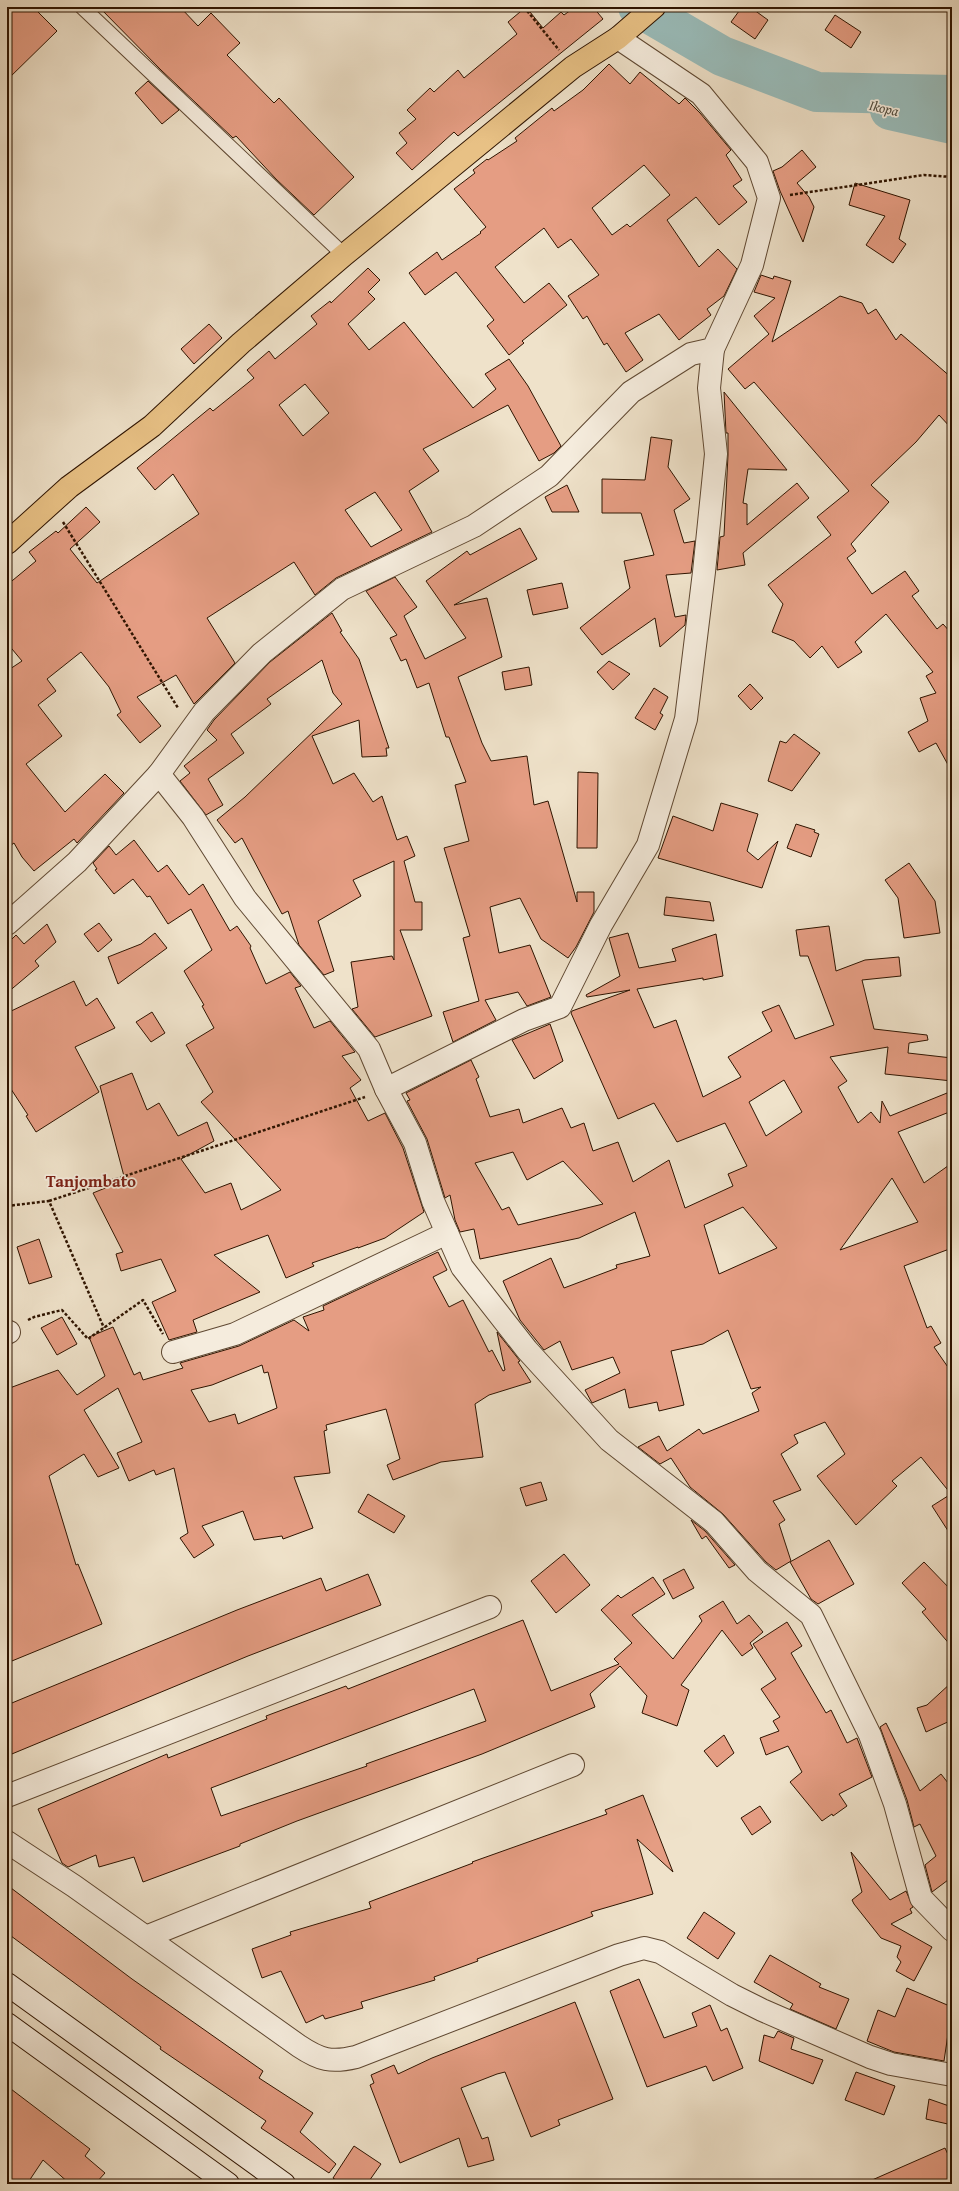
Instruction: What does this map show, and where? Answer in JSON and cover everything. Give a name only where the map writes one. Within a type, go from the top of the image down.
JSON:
[{"type":"main road","points":[[7,543],[69,488],[152,426],[242,343],[344,255],[573,67],[618,38],[651,10]]},
{"type":"street","points":[[386,1089],[524,1020],[560,1007],[601,925],[648,845],[686,719],[704,572],[716,454],[709,388],[713,349],[752,265],[769,198],[757,162],[701,94],[618,38]]},
{"type":"street","points":[[7,924],[77,862],[159,774],[204,712],[262,653],[342,589],[474,526],[548,476],[631,392],[691,354],[713,349]]},
{"type":"street","points":[[159,774],[193,817],[245,898],[369,1049],[386,1089],[415,1142],[433,1201],[462,1267],[526,1350],[609,1440],[714,1522],[757,1571],[810,1615],[870,1735],[895,1804],[921,1898],[952,1930]]},
{"type":"street","points":[[173,1352],[235,1334],[447,1233]]},
{"type":"street","points":[[7,1796],[490,1607]]},
{"type":"street","points":[[146,1937],[573,1765]]},
{"type":"street","points":[[7,1842],[74,1886],[313,2056],[327,2060],[356,2058],[619,1955],[644,1948],[660,1952],[732,1995],[762,2010],[870,2057],[891,2064],[952,2074]]},
{"type":"street","points":[[9,1988],[284,2184]]},
{"type":"street","points":[[7,2024],[228,2184]]},
{"type":"lane","points":[[82,7],[344,255]]},
{"type":"path","points":[[524,7],[573,67]]},
{"type":"path","points":[[769,198],[924,175],[952,177]]},
{"type":"path","points":[[51,504],[191,729]]},
{"type":"path","points":[[7,1206],[49,1201],[386,1089]]},
{"type":"path","points":[[49,1201],[104,1328]]},
{"type":"path","points":[[8,1332],[34,1317],[62,1310],[88,1339],[143,1300],[173,1352]]},
{"type":"building","points":[[7,7],[33,7],[57,31],[7,80]]},
{"type":"building","points":[[99,7],[180,7],[198,26],[211,13],[240,43],[227,55],[274,103],[279,98],[354,177],[314,215],[276,179],[236,136],[233,138],[161,70]]},
{"type":"building","points":[[526,7],[543,28],[561,12],[564,15],[575,7],[593,7],[603,19],[458,136],[454,132],[412,170],[396,153],[407,143],[399,133],[416,119],[407,110],[430,88],[434,92],[458,70],[464,78],[517,34],[508,22]]},
{"type":"building","points":[[742,7],[750,7],[768,20],[755,39],[731,22]]},
{"type":"building","points":[[835,15],[861,32],[851,48],[825,30]]},
{"type":"building","points":[[609,64],[630,84],[640,72],[679,104],[685,98],[700,113],[731,150],[726,155],[742,180],[733,186],[747,202],[719,225],[696,197],[667,220],[699,267],[718,249],[737,269],[724,296],[707,309],[711,315],[679,340],[659,314],[625,333],[643,360],[626,372],[607,343],[604,345],[587,316],[583,319],[568,296],[599,275],[571,239],[558,248],[544,228],[495,267],[524,303],[549,283],[567,305],[522,341],[524,343],[509,355],[487,326],[494,320],[456,272],[425,295],[409,273],[437,252],[442,260],[481,233],[480,232],[486,227],[454,189],[475,173],[473,170],[487,159],[488,160],[517,141],[515,138],[552,108],[554,111],[583,90]],"holes":[[[644,165],[670,195],[630,227],[627,224],[612,235],[592,208]]]},
{"type":"building","points":[[148,81],[179,110],[162,124],[135,93]]},
{"type":"building","points":[[802,150],[816,167],[797,183],[809,197],[814,207],[803,242],[780,191],[773,171],[782,167]]},
{"type":"building","points":[[855,183],[910,200],[899,239],[906,244],[893,263],[866,245],[885,216],[849,205]]},
{"type":"building","points":[[368,268],[380,280],[368,292],[375,299],[348,324],[369,350],[404,322],[473,408],[496,389],[485,374],[509,359],[528,386],[561,446],[554,453],[539,461],[508,405],[423,449],[439,471],[409,491],[432,532],[336,578],[315,595],[294,562],[207,618],[235,663],[194,704],[176,675],[137,697],[161,726],[140,743],[117,715],[121,712],[109,687],[81,652],[47,679],[56,691],[38,705],[62,736],[26,764],[65,812],[105,774],[124,793],[77,843],[74,839],[34,871],[22,857],[14,843],[7,848],[7,671],[22,661],[7,643],[7,585],[36,561],[29,552],[56,531],[58,533],[86,507],[100,522],[70,549],[97,583],[199,514],[173,474],[155,490],[137,468],[210,408],[213,411],[254,378],[247,370],[269,351],[275,359],[317,324],[311,316],[330,301],[331,303]],"holes":[[[305,384],[329,413],[303,436],[279,405]],[[375,492],[402,530],[371,547],[345,510]]]},
{"type":"building","points":[[761,275],[773,279],[774,276],[791,281],[772,342],[840,296],[862,303],[868,314],[876,309],[896,340],[901,334],[952,378],[952,429],[939,415],[916,442],[871,485],[889,502],[851,544],[856,551],[847,558],[872,594],[905,571],[919,591],[912,596],[937,629],[943,624],[952,634],[952,772],[936,743],[919,752],[908,732],[928,721],[920,698],[936,693],[926,676],[933,672],[886,614],[855,642],[862,652],[838,668],[822,646],[810,658],[794,641],[772,632],[783,604],[768,585],[831,535],[817,517],[849,491],[754,382],[745,389],[728,369],[769,334],[754,316],[775,298],[754,292]]},
{"type":"building","points":[[209,324],[222,338],[194,364],[181,349]]},
{"type":"building","points":[[724,392],[787,470],[748,469],[743,503],[747,504],[747,525],[797,483],[809,498],[743,553],[745,565],[717,570],[720,537],[724,536],[728,455],[728,433],[726,433]]},
{"type":"building","points":[[651,437],[672,440],[668,467],[690,499],[674,510],[684,543],[695,541],[691,573],[666,575],[675,617],[686,615],[685,625],[660,647],[655,618],[602,655],[580,628],[630,588],[624,561],[654,555],[641,513],[602,513],[602,479],[645,480]]},
{"type":"building","points":[[567,485],[579,512],[552,512],[545,497]]},
{"type":"building","points":[[520,528],[537,559],[454,605],[487,598],[502,657],[458,677],[482,743],[491,761],[527,756],[534,805],[548,801],[577,902],[577,892],[594,892],[594,912],[576,947],[568,958],[541,939],[520,898],[490,907],[499,953],[530,945],[551,997],[527,1006],[518,992],[485,1000],[496,1020],[453,1042],[443,1012],[479,1001],[463,938],[470,936],[444,848],[469,841],[455,785],[466,782],[449,737],[446,737],[429,683],[417,688],[406,659],[401,661],[390,638],[397,635],[366,591],[395,577],[417,607],[404,616],[425,659],[466,638],[426,581],[467,551],[470,555]]},
{"type":"building","points":[[562,583],[568,608],[533,615],[527,590]]},
{"type":"building","points":[[332,613],[342,631],[340,632],[359,659],[389,748],[386,748],[387,756],[362,757],[359,720],[312,736],[333,784],[354,773],[373,802],[382,796],[397,840],[407,836],[415,856],[404,861],[415,902],[422,902],[422,930],[400,930],[432,1016],[375,1037],[352,1009],[358,1007],[351,962],[392,956],[394,960],[394,861],[353,880],[361,896],[318,921],[334,971],[324,975],[299,945],[288,911],[282,914],[242,838],[235,843],[217,820],[245,797],[342,704],[333,693],[322,660],[267,699],[271,704],[231,734],[244,753],[208,779],[223,805],[206,815],[180,781],[190,773],[184,766],[217,740],[207,730],[214,720],[270,662]]},
{"type":"building","points":[[609,661],[630,674],[613,690],[597,672]]},
{"type":"building","points":[[529,667],[532,685],[505,690],[502,672]]},
{"type":"building","points":[[750,684],[763,698],[751,710],[738,696]]},
{"type":"building","points":[[654,688],[668,697],[660,713],[663,715],[655,730],[635,718]]},
{"type":"building","points":[[794,734],[820,753],[792,791],[768,781],[780,741],[786,743]]},
{"type":"building","points":[[578,772],[598,773],[597,848],[577,848]]},
{"type":"building","points":[[721,803],[758,814],[747,851],[758,860],[778,841],[762,888],[658,858],[673,816],[713,831]]},
{"type":"building","points":[[796,824],[815,830],[814,832],[819,834],[811,857],[787,848]]},
{"type":"building","points":[[134,840],[158,872],[167,865],[189,895],[203,884],[230,931],[237,926],[251,946],[250,948],[266,984],[290,972],[301,986],[295,988],[314,1028],[330,1021],[355,1052],[342,1056],[361,1080],[350,1088],[368,1121],[385,1113],[403,1148],[424,1212],[385,1238],[312,1263],[314,1266],[286,1278],[268,1235],[214,1255],[260,1292],[193,1320],[197,1332],[169,1340],[152,1302],[176,1291],[161,1259],[121,1271],[116,1254],[123,1252],[93,1193],[125,1180],[100,1086],[132,1073],[147,1110],[159,1103],[178,1136],[207,1122],[214,1141],[181,1159],[205,1193],[231,1183],[241,1210],[281,1190],[201,1102],[213,1092],[186,1045],[214,1028],[202,1006],[204,1005],[184,971],[212,950],[191,909],[168,924],[150,896],[147,897],[133,879],[114,894],[95,870],[97,869],[93,863],[109,846],[116,855]]},
{"type":"building","points":[[909,863],[935,901],[940,933],[904,938],[898,898],[885,880]]},
{"type":"building","points":[[666,897],[710,902],[714,921],[664,915]]},
{"type":"building","points":[[99,923],[112,940],[98,952],[84,934]]},
{"type":"building","points":[[47,924],[56,942],[35,961],[39,966],[7,993],[7,944],[16,935],[24,944]]},
{"type":"building","points":[[829,926],[836,971],[865,960],[899,957],[901,976],[862,980],[874,1029],[927,1035],[928,1040],[909,1043],[908,1053],[952,1058],[952,1081],[885,1074],[888,1047],[830,1057],[847,1081],[838,1087],[858,1123],[871,1112],[880,1123],[882,1101],[890,1116],[952,1091],[952,1111],[898,1132],[924,1183],[952,1163],[952,1248],[904,1266],[927,1328],[931,1326],[941,1343],[934,1347],[952,1373],[952,1537],[932,1506],[951,1494],[921,1457],[892,1481],[897,1486],[856,1525],[817,1476],[845,1454],[825,1422],[794,1435],[798,1443],[781,1454],[801,1490],[773,1501],[785,1520],[779,1524],[791,1561],[776,1570],[766,1562],[723,1514],[690,1487],[671,1458],[660,1464],[638,1447],[659,1436],[667,1451],[699,1429],[703,1434],[759,1411],[752,1393],[761,1387],[751,1389],[728,1330],[703,1344],[671,1351],[684,1405],[659,1411],[657,1402],[629,1408],[625,1389],[592,1403],[585,1390],[620,1373],[613,1357],[572,1370],[560,1341],[544,1350],[520,1320],[503,1281],[551,1258],[564,1288],[617,1268],[616,1265],[650,1256],[635,1212],[579,1238],[480,1259],[474,1229],[460,1232],[455,1220],[450,1195],[445,1198],[427,1139],[407,1101],[410,1100],[406,1093],[471,1060],[479,1077],[476,1079],[490,1117],[519,1109],[523,1123],[562,1108],[571,1128],[584,1123],[593,1151],[618,1142],[633,1182],[669,1160],[685,1208],[733,1186],[728,1174],[747,1166],[725,1123],[677,1142],[654,1103],[618,1119],[571,1013],[572,1011],[630,990],[587,997],[586,995],[620,976],[609,938],[628,933],[639,968],[676,961],[672,949],[716,934],[723,976],[637,989],[654,1028],[676,1020],[703,1097],[741,1077],[728,1057],[772,1031],[762,1012],[779,1005],[795,1039],[834,1025],[808,956],[800,956],[796,930]],"holes":[[[784,1080],[802,1112],[766,1136],[749,1102]],[[513,1152],[527,1180],[563,1161],[603,1204],[518,1225],[509,1207],[502,1210],[475,1163]],[[892,1178],[918,1222],[840,1250]],[[743,1207],[777,1248],[719,1274],[704,1225]]]},
{"type":"building","points":[[155,933],[167,948],[118,984],[108,957],[141,944]]},
{"type":"building","points":[[74,981],[86,1006],[97,998],[115,1028],[75,1047],[99,1092],[36,1132],[26,1116],[28,1115],[7,1083],[7,1013]]},
{"type":"building","points":[[152,1012],[165,1033],[151,1042],[136,1022]]},
{"type":"building","points":[[550,1024],[563,1061],[534,1079],[512,1040]]},
{"type":"building","points":[[39,1239],[52,1277],[29,1284],[17,1247]]},
{"type":"building","points":[[438,1252],[447,1270],[433,1277],[449,1307],[463,1300],[489,1352],[492,1350],[503,1371],[505,1370],[497,1332],[520,1361],[518,1362],[531,1382],[489,1395],[475,1404],[483,1457],[441,1462],[393,1480],[387,1465],[400,1459],[386,1409],[326,1425],[327,1430],[324,1431],[330,1473],[294,1477],[313,1528],[283,1539],[282,1536],[254,1540],[243,1511],[202,1526],[214,1545],[194,1558],[180,1538],[188,1533],[174,1468],[156,1475],[154,1470],[129,1481],[117,1453],[142,1442],[118,1388],[84,1410],[119,1468],[98,1477],[84,1454],[49,1476],[76,1565],[78,1564],[102,1624],[7,1663],[7,1389],[58,1370],[77,1395],[105,1376],[89,1337],[113,1327],[134,1375],[140,1372],[143,1380],[183,1368],[180,1363],[239,1346],[294,1320],[309,1331],[303,1317],[324,1310],[323,1306]],"holes":[[[262,1365],[264,1373],[268,1372],[277,1408],[238,1424],[235,1414],[209,1422],[191,1390],[212,1385]]]},
{"type":"building","points":[[62,1317],[77,1344],[57,1355],[41,1328]]},
{"type":"building","points":[[541,1482],[547,1500],[526,1506],[520,1488]]},
{"type":"building","points":[[368,1494],[405,1516],[394,1533],[358,1512]]},
{"type":"building","points":[[691,1520],[705,1531],[735,1565],[729,1568],[706,1536],[702,1539]]},
{"type":"building","points":[[829,1540],[854,1584],[818,1604],[811,1599],[790,1562]]},
{"type":"building","points":[[564,1554],[590,1585],[556,1613],[531,1581]]},
{"type":"building","points":[[924,1562],[952,1591],[952,1647],[922,1612],[926,1609],[902,1583]]},
{"type":"building","points":[[684,1569],[694,1588],[673,1599],[663,1580]]},
{"type":"building","points":[[368,1574],[381,1605],[248,1656],[7,1756],[7,1705],[237,1610],[321,1578],[326,1591]]},
{"type":"building","points":[[653,1577],[665,1594],[632,1615],[673,1659],[702,1621],[699,1616],[723,1601],[737,1624],[749,1615],[763,1632],[750,1643],[753,1648],[742,1656],[722,1630],[681,1685],[689,1690],[677,1726],[642,1713],[647,1696],[620,1666],[590,1694],[595,1707],[482,1754],[297,1821],[240,1844],[240,1846],[143,1882],[134,1857],[99,1867],[96,1855],[68,1867],[62,1863],[38,1809],[167,1754],[168,1758],[267,1719],[266,1716],[346,1686],[348,1689],[523,1620],[551,1691],[619,1664],[614,1659],[632,1643],[601,1610],[618,1595],[621,1598]],"holes":[[[474,1689],[486,1721],[366,1764],[367,1766],[221,1816],[211,1788]]]},
{"type":"building","points":[[787,1622],[802,1646],[791,1653],[826,1713],[831,1710],[847,1743],[857,1738],[872,1777],[839,1794],[847,1806],[833,1816],[832,1814],[822,1821],[790,1782],[802,1772],[788,1746],[766,1755],[760,1738],[779,1731],[773,1721],[780,1717],[761,1689],[776,1679],[753,1644]]},
{"type":"building","points":[[952,1682],[952,1720],[926,1732],[917,1708],[927,1705]]},
{"type":"building","points":[[886,1723],[920,1791],[941,1774],[952,1788],[952,1888],[948,1880],[932,1892],[925,1865],[936,1856],[920,1824],[914,1827],[907,1800],[880,1727]]},
{"type":"building","points":[[724,1735],[734,1753],[717,1767],[704,1751]]},
{"type":"building","points":[[643,1795],[673,1872],[637,1839],[653,1894],[591,1912],[593,1916],[477,1959],[478,1961],[434,1977],[435,1980],[361,2002],[363,2008],[325,2019],[323,2015],[306,2023],[281,1971],[262,1978],[252,1949],[291,1935],[290,1932],[371,1908],[369,1902],[473,1863],[472,1862],[607,1814],[605,1810]]},
{"type":"building","points":[[760,1806],[771,1822],[752,1835],[741,1818]]},
{"type":"building","points":[[851,1852],[890,1900],[906,1891],[913,1907],[910,1909],[912,1913],[891,1924],[932,1947],[914,1981],[896,1971],[901,1962],[897,1957],[901,1946],[881,1938],[852,1900],[862,1892]]},
{"type":"building","points":[[7,1885],[132,1979],[263,2071],[259,2078],[313,2113],[300,2132],[336,2164],[329,2173],[261,2128],[266,2121],[160,2049],[161,2047],[7,1933]]},
{"type":"building","points":[[704,1912],[735,1933],[718,1959],[687,1938]]},
{"type":"building","points":[[770,1955],[821,1984],[819,1987],[849,1999],[836,2029],[790,2009],[793,2004],[754,1982]]},
{"type":"building","points":[[639,1979],[664,2038],[697,2026],[692,2013],[710,2005],[721,2031],[727,2028],[743,2068],[713,2081],[706,2066],[647,2087],[610,1991]]},
{"type":"building","points":[[907,1988],[952,2007],[944,2061],[894,2052],[867,2041],[878,2010],[895,2017]]},
{"type":"building","points":[[575,2002],[613,2099],[558,2120],[560,2125],[531,2137],[505,2072],[497,2074],[461,2088],[482,2139],[488,2137],[494,2160],[468,2167],[459,2138],[400,2163],[370,2085],[374,2083],[371,2075],[394,2065],[398,2074],[432,2058]]},
{"type":"building","points":[[778,2031],[794,2038],[791,2049],[823,2060],[813,2084],[759,2061],[764,2035],[774,2038]]},
{"type":"building","points":[[856,2072],[895,2086],[884,2115],[845,2100]]},
{"type":"building","points":[[7,2086],[90,2149],[85,2156],[105,2173],[95,2184],[70,2184],[43,2160],[27,2184],[7,2184]]},
{"type":"building","points":[[929,2099],[952,2107],[952,2125],[926,2119]]},
{"type":"building","points":[[354,2146],[381,2164],[367,2184],[342,2184],[333,2178]]},
{"type":"building","points":[[945,2148],[952,2163],[952,2184],[863,2184]]},
{"type":"waterway","points":[[638,7],[722,56],[817,92],[952,95]]},
{"type":"waterway","name":"Ikopa","points":[[890,110],[952,124]]},
{"type":"district","name":"Tanjombato","points":[[91,1181]]}]
